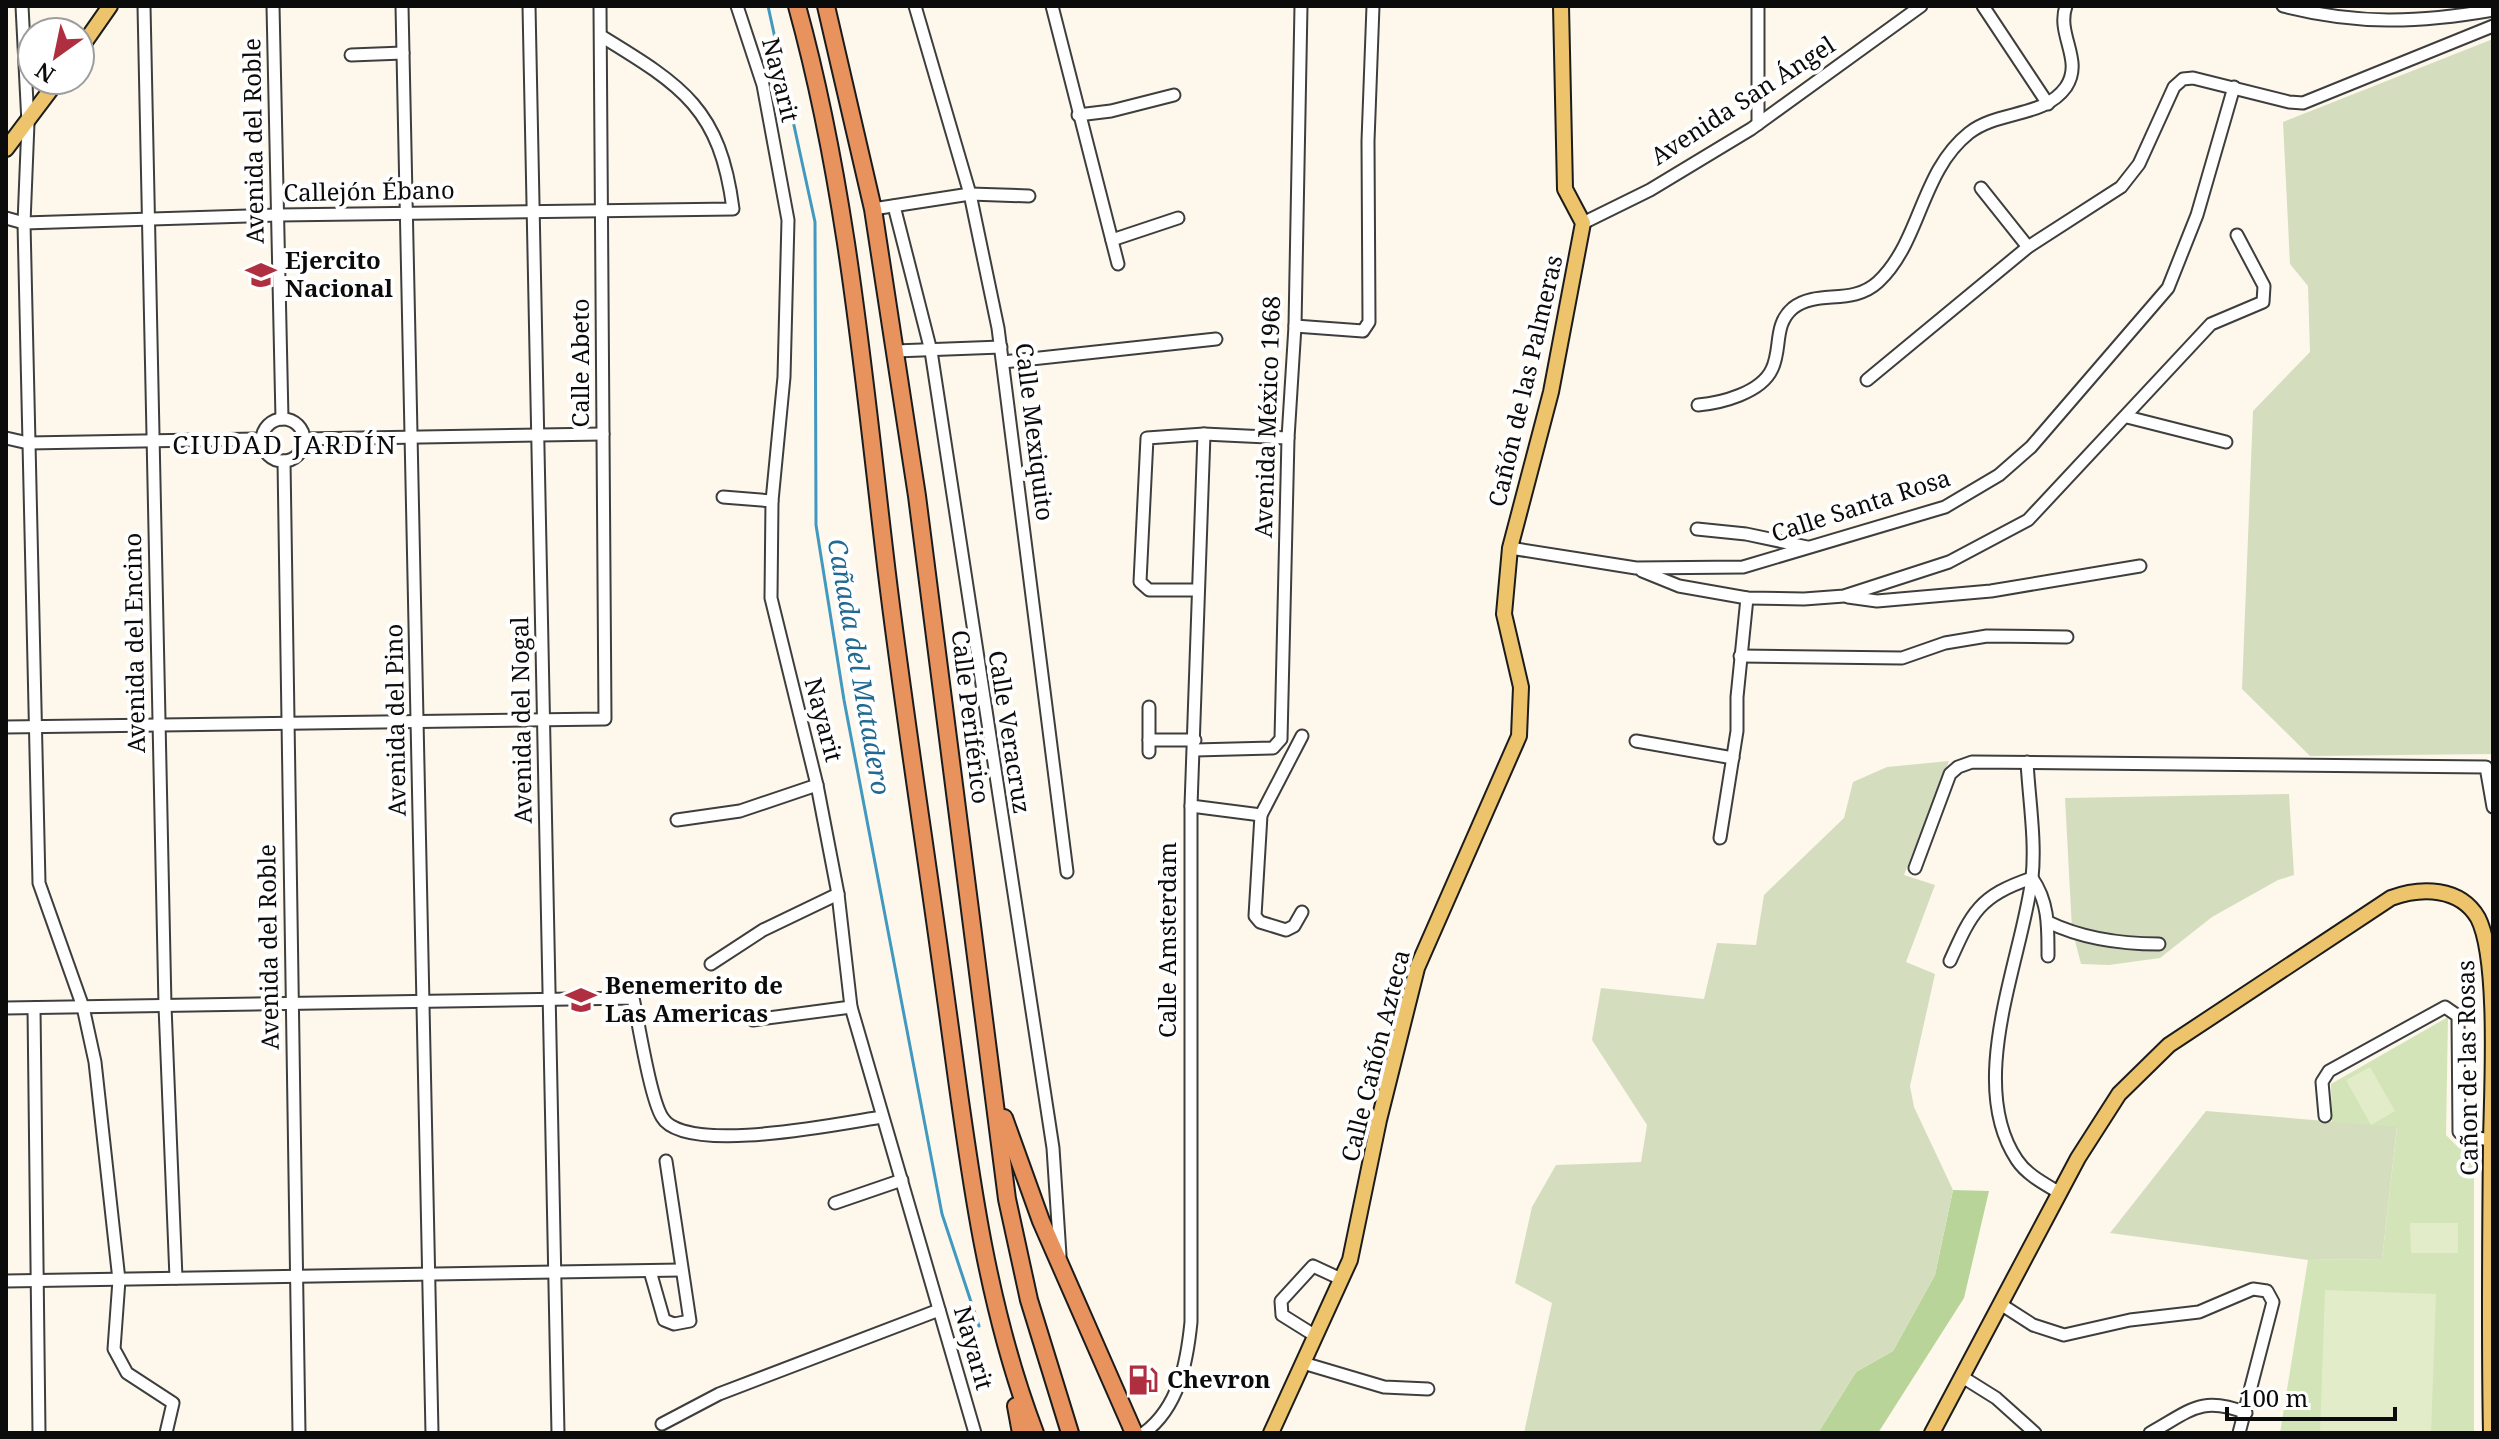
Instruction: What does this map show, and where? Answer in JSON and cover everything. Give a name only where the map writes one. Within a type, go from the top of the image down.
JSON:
[{"type":"highway","points":[[797,6],[815,69],[843,217],[888,579],[973,1194],[1009,1361],[1021,1433]]},
{"type":"highway","name":"Calle Periférico","points":[[826,6],[873,209],[895,351],[1019,1263],[1070,1433]]},
{"type":"highway","points":[[992,1082],[1060,1268],[1134,1433]]},
{"type":"highway","points":[[1009,1361],[1035,1433]]},
{"type":"main road","points":[[96,26],[110,6]]},
{"type":"main road","points":[[1561,6],[1565,189],[1583,223]]},
{"type":"main road","points":[[6,149],[47,96]]},
{"type":"main road","name":"Cañón de las Palmeras","points":[[1510,548],[1551,392],[1583,223]]},
{"type":"main road","name":"Calle Cañón Azteca","points":[[1271,1433],[1341,1279],[1358,1229],[1379,1120],[1417,968],[1519,736],[1521,687],[1504,614],[1510,548]]},
{"type":"main road","name":"Cañon de las Rosas","points":[[1932,1433],[2060,1193],[2119,1094],[2169,1045],[2391,898],[2413,890],[2439,891],[2457,898],[2476,915],[2488,939],[2493,1093],[2491,1433]]},
{"type":"street","points":[[22,6],[28,123],[24,223],[39,883],[83,1007],[102,1112],[119,1280],[114,1349],[127,1373],[173,1403],[166,1433]]},
{"type":"street","name":"Avenida del Encino","points":[[144,6],[151,219],[165,1006],[176,1278]]},
{"type":"street","name":"Avenida del Roble","points":[[273,6],[282,419]]},
{"type":"street","name":"Avenida del Pino","points":[[402,6],[432,1433]]},
{"type":"street","name":"Avenida del Nogal","points":[[529,6],[558,1433]]},
{"type":"street","name":"Calle Abeto","points":[[545,719],[605,719],[600,6]]},
{"type":"street","name":"Nayarit","points":[[737,6],[763,85],[788,220],[784,377],[772,501],[771,598],[817,785],[838,894],[851,1007],[975,1433]]},
{"type":"street","name":"Calle Mexiquito","points":[[915,6],[970,194],[1001,347],[1067,872]]},
{"type":"street","points":[[1052,6],[1118,264]]},
{"type":"street","name":"Avenida México 1968","points":[[1149,707],[1149,746],[1273,748],[1281,739],[1288,438],[1295,326],[1301,6]]},
{"type":"street","points":[[1295,326],[1363,331],[1367,328],[1373,6]]},
{"type":"street","points":[[1758,6],[1758,124]]},
{"type":"street","name":"Avenida San Ángel","points":[[1583,223],[1650,190],[1758,124],[1921,6]]},
{"type":"street","points":[[1983,6],[2048,104]]},
{"type":"street","points":[[1698,405],[1735,397],[1765,378],[1773,368],[1783,320],[1800,303],[1864,293],[1880,280],[1896,259],[1944,159],[1971,131],[1995,119],[2048,104],[2073,76],[2074,61],[2063,32],[2066,6]]},
{"type":"street","points":[[2283,6],[2311,13],[2404,23],[2493,10]]},
{"type":"street","points":[[1867,380],[2028,247],[2132,175],[2174,87],[2183,79],[2193,78],[2303,103],[2493,26]]},
{"type":"street","name":"Callejón Ébano","points":[[6,218],[24,223],[278,215],[733,209],[721,149],[696,104],[641,60],[601,36]]},
{"type":"street","points":[[351,55],[403,53]]},
{"type":"street","name":"Calle Santa Rosa","points":[[1510,548],[1636,568],[1743,567],[1945,507],[1999,475],[2031,447],[2168,288],[2197,215],[2234,87]]},
{"type":"street","points":[[1078,115],[1111,111],[1174,95]]},
{"type":"street","points":[[1981,188],[2028,247]]},
{"type":"street","points":[[873,209],[970,194],[1029,196]]},
{"type":"street","name":"Calle Veracruz","points":[[894,206],[931,351],[1053,1148],[1060,1268]]},
{"type":"street","points":[[1112,240],[1178,218]]},
{"type":"street","points":[[1844,596],[1949,562],[2028,520],[2211,324],[2263,302],[2264,286],[2237,235]]},
{"type":"street","points":[[1003,362],[1216,339]]},
{"type":"street","points":[[895,351],[1001,347]]},
{"type":"street","points":[[2127,417],[2226,442]]},
{"type":"street","points":[[282,419],[297,425],[303,439],[300,452],[284,461],[266,452],[262,439],[268,425],[282,419]]},
{"type":"street","points":[[303,439],[603,434]]},
{"type":"street","points":[[1197,590],[1149,590],[1140,582],[1147,438],[1204,434],[1288,438]]},
{"type":"street","name":"Calle Amsterdam","points":[[1144,1433],[1159,1419],[1175,1393],[1188,1351],[1191,1322],[1191,806],[1204,434]]},
{"type":"street","points":[[6,438],[28,443],[262,439]]},
{"type":"street","name":"Avenida del Roble","points":[[284,461],[299,1433]]},
{"type":"street","points":[[723,497],[772,501]]},
{"type":"street","points":[[1697,529],[1746,534],[1807,547]]},
{"type":"street","points":[[1636,568],[1679,586],[1747,598],[1844,596],[1877,601],[1991,591],[2140,566]]},
{"type":"street","points":[[1720,838],[1733,758],[1747,598]]},
{"type":"street","points":[[1740,656],[1902,658],[1945,643],[1987,636],[2067,637]]},
{"type":"street","points":[[6,727],[545,719]]},
{"type":"street","points":[[1302,736],[1261,815],[1256,919],[1286,930],[1294,926],[1302,912]]},
{"type":"street","points":[[1636,741],[1733,758]]},
{"type":"street","points":[[1915,868],[1950,774],[1972,762],[2486,767],[2493,807]]},
{"type":"street","points":[[2027,762],[2032,878],[2003,999],[1997,1097],[2001,1122],[2017,1161],[2033,1177],[2060,1193]]},
{"type":"street","points":[[677,820],[740,811],[817,785]]},
{"type":"street","points":[[1191,806],[1261,815]]},
{"type":"street","points":[[2032,878],[2043,897],[2048,922],[2048,956]]},
{"type":"street","points":[[1950,961],[1963,934],[1988,896],[2032,878]]},
{"type":"street","points":[[711,964],[763,930],[838,894]]},
{"type":"street","points":[[2048,922],[2110,942],[2159,944]]},
{"type":"street","points":[[6,1008],[633,998],[660,1115],[678,1131],[728,1135],[778,1132],[882,1117]]},
{"type":"street","points":[[753,1020],[851,1007]]},
{"type":"street","points":[[2325,1116],[2322,1082],[2329,1071],[2445,1007],[2458,1016],[2459,1132],[2464,1136],[2491,1140]]},
{"type":"street","points":[[34,1008],[39,1433]]},
{"type":"street","points":[[650,1271],[659,1311],[674,1324],[690,1321],[666,1161]]},
{"type":"street","points":[[835,1203],[902,1180]]},
{"type":"street","points":[[1314,1335],[1282,1315],[1281,1301],[1313,1266],[1341,1279]]},
{"type":"street","points":[[6,1281],[681,1270]]},
{"type":"street","points":[[2002,1305],[2033,1325],[2064,1335],[2115,1323],[2199,1312],[2253,1289],[2267,1291],[2273,1302],[2239,1433]]},
{"type":"street","points":[[662,1424],[706,1400],[939,1310]]},
{"type":"street","points":[[1303,1363],[1384,1387],[1428,1389]]},
{"type":"street","points":[[1964,1378],[1996,1398],[2035,1433]]},
{"type":"street","points":[[2150,1433],[2205,1403],[2226,1405],[2246,1413]]},
{"type":"green space","points":[[2493,39],[2493,754],[2310,756],[2242,689],[2253,411],[2310,352],[2308,286],[2290,264],[2283,122]]},
{"type":"green space","points":[[1949,761],[1904,875],[1935,885],[1906,962],[1935,974],[1910,1086],[1914,1107],[1953,1190],[1935,1275],[1893,1351],[1856,1372],[1818,1433],[1524,1433],[1552,1303],[1515,1283],[1532,1207],[1556,1165],[1641,1162],[1647,1125],[1592,1040],[1601,988],[1704,999],[1717,943],[1756,945],[1764,895],[1844,818],[1853,782],[1887,767]]},
{"type":"green space","points":[[2289,794],[2294,875],[2278,880],[2212,917],[2160,958],[2109,965],[2081,964],[2072,929],[2065,798]]},
{"type":"green space","points":[[2448,1017],[2446,1135],[2459,1148],[2474,1152],[2474,1433],[2280,1433],[2308,1260],[2382,1259],[2397,1128],[2332,1122],[2331,1084]]},
{"type":"green space","points":[[2370,1067],[2395,1111],[2371,1125],[2346,1080]]},
{"type":"green space","points":[[2206,1111],[2397,1127],[2382,1259],[2308,1260],[2110,1233]]},
{"type":"green space","points":[[1953,1190],[1989,1191],[1964,1298],[1878,1433],[1818,1433],[1856,1372],[1893,1351],[1935,1275]]},
{"type":"green space","points":[[2410,1223],[2458,1223],[2458,1253],[2411,1253]]},
{"type":"green space","points":[[2325,1290],[2436,1294],[2431,1433],[2320,1433]]},
{"type":"waterway","name":"Cañada del Matadero","points":[[768,6],[815,222],[816,525],[844,700],[942,1214],[979,1326]]},
{"type":"place","name":"Ejercito Nacional","points":[[261,275]]},
{"type":"place","name":"Benemerito de Las Americas","points":[[581,1000]]},
{"type":"place","name":"Chevron","points":[[1143,1380]]},
{"type":"district","name":"CIUDAD JARDÍN","points":[[285,445]]}]
